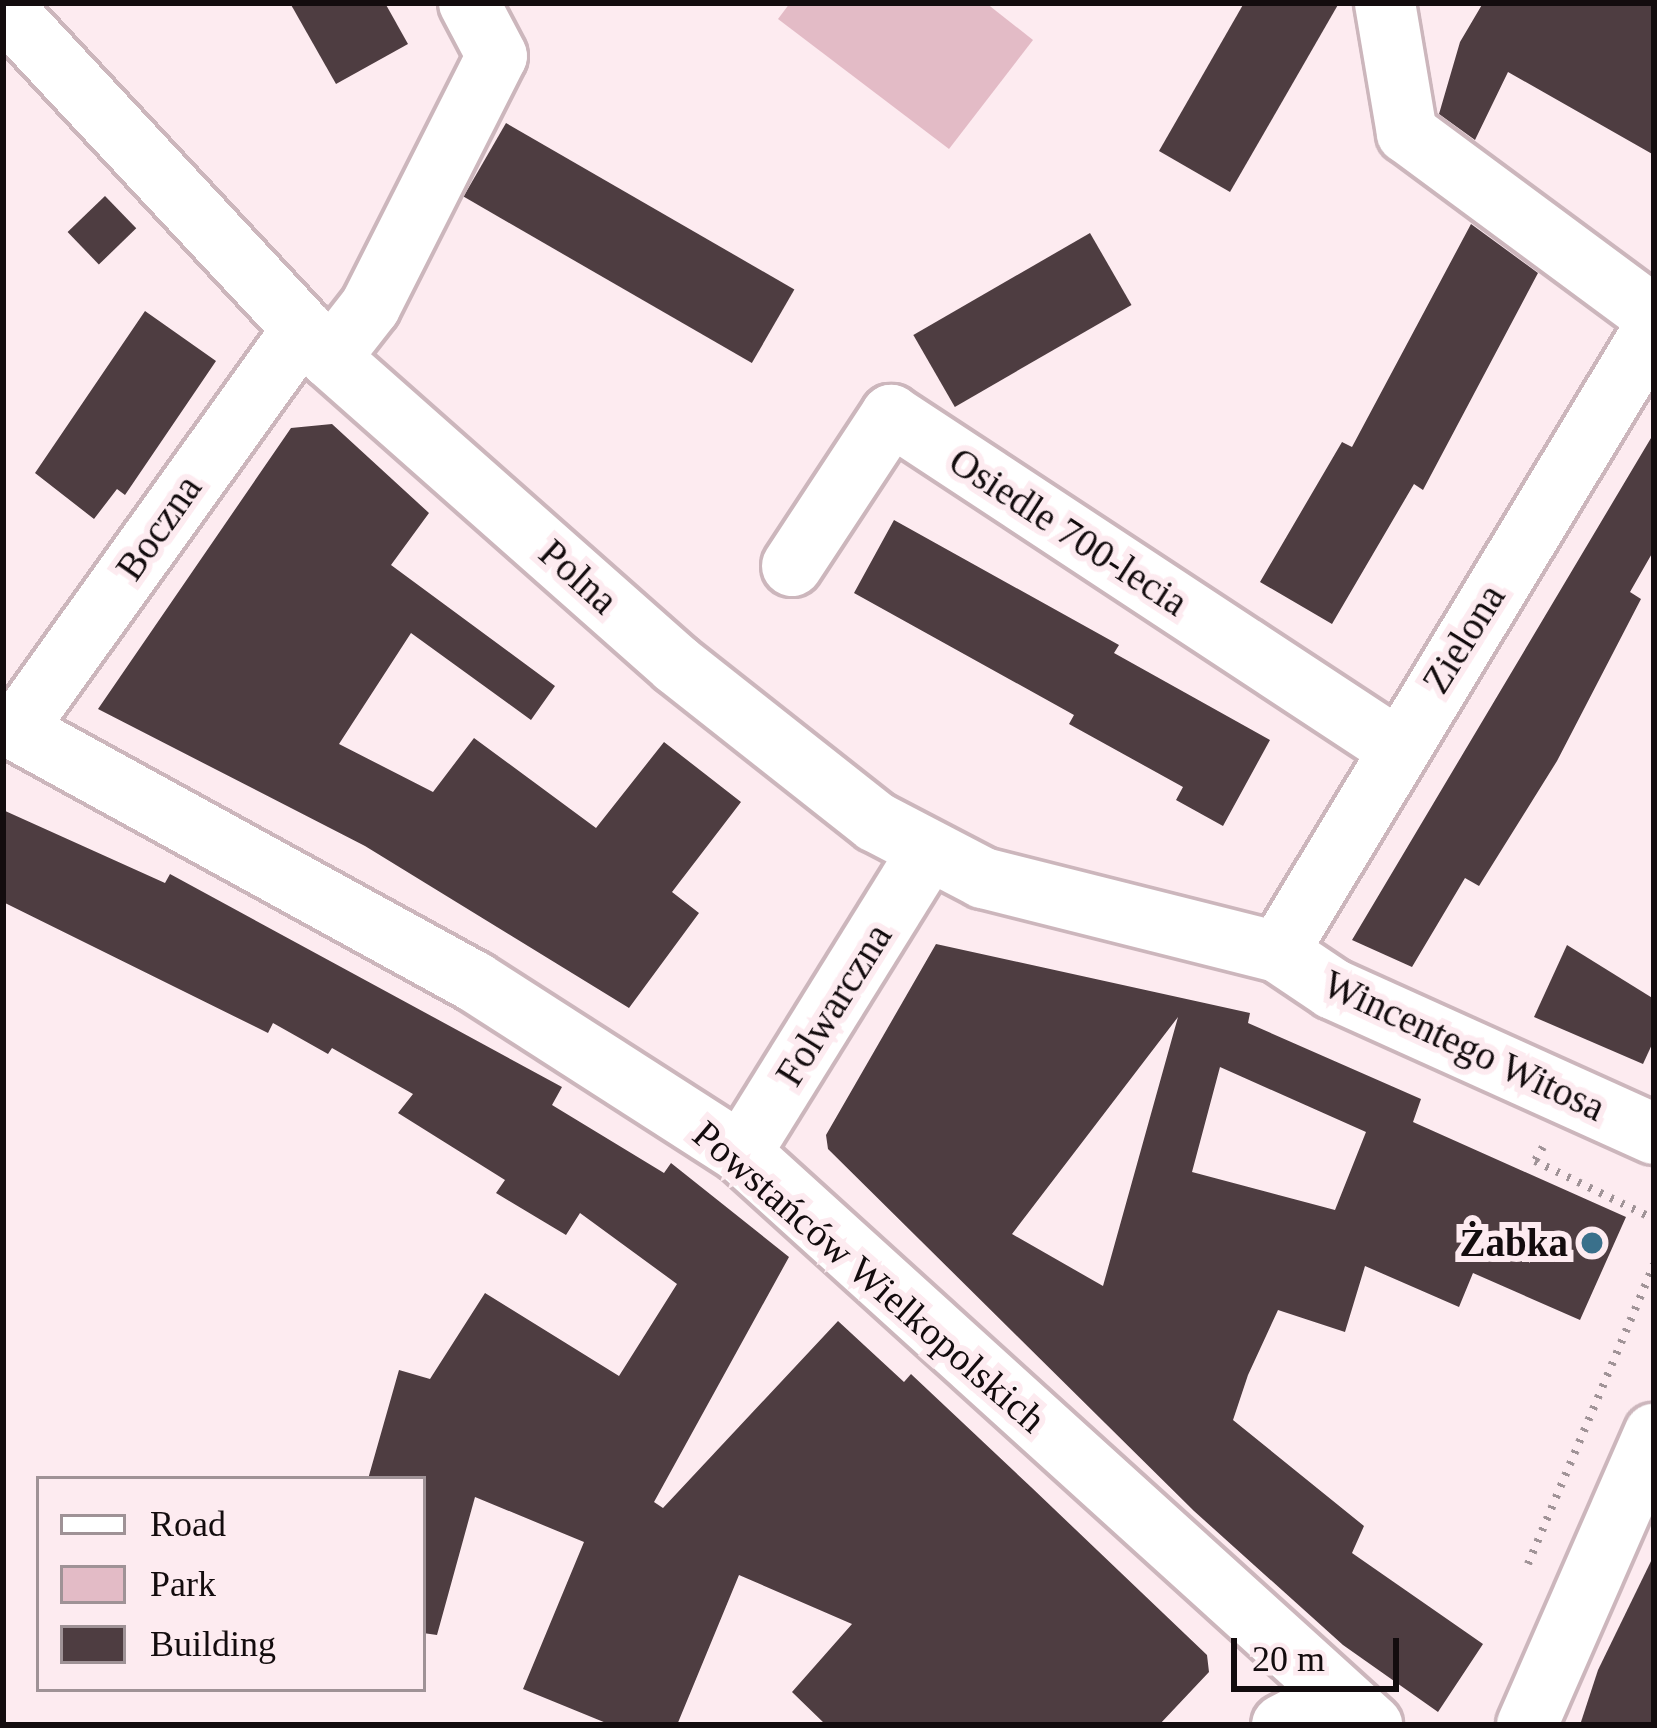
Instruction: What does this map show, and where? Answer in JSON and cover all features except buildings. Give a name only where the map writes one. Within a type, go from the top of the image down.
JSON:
[{"type":"street","name":"Boczna","points":[[10,725],[317,344],[370,307],[497,56],[469,3]]},
{"type":"street","points":[[1384,3],[1407,133],[1654,316]]},
{"type":"street","name":"Polna","points":[[3,7],[317,344],[677,665],[926,855],[983,878],[1278,952]]},
{"type":"street","name":"Zielona","points":[[1278,952],[1396,748],[1654,328]]},
{"type":"street","name":"Osiedle 700-lecia","points":[[792,566],[892,415],[1396,748]]},
{"type":"street","name":"Powstańców Wielkopolskich","points":[[10,725],[475,982],[741,1154],[1355,1711]]},
{"type":"street","name":"Folwarczna","points":[[741,1154],[926,855]]},
{"type":"street","name":"Wincentego Witosa","points":[[1278,952],[1333,989],[1654,1134]]},
{"type":"street","points":[[1527,1725],[1654,1434]]},
{"type":"street","points":[[1282,1725],[1355,1711]]},
{"type":"path","points":[[1525,1131],[1546,1141]]},
{"type":"green space","points":[[790,3],[986,3],[1033,40],[949,149],[778,19]]},
{"type":"place","name":"Żabka","points":[[1592,1243]]}]
